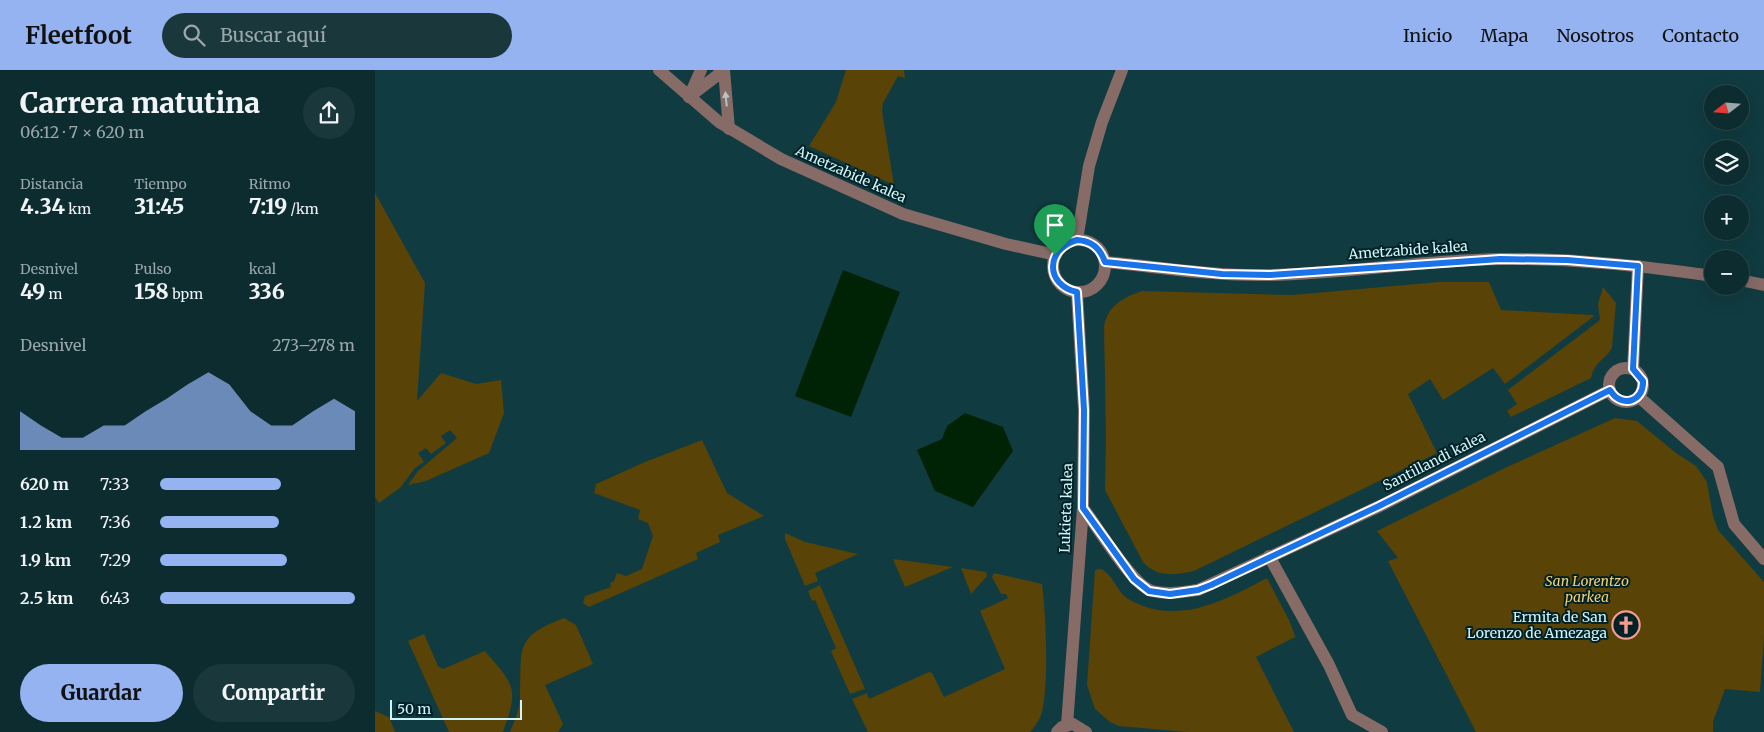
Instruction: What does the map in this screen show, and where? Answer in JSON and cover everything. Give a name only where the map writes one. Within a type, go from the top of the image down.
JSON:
[{"type":"street","name":"Ametzabide kalea","points":[[659,70],[689,97],[729,128],[781,159],[903,214],[1006,244],[1055,255]]},
{"type":"street","points":[[689,97],[701,70]]},
{"type":"street","points":[[689,97],[723,70]]},
{"type":"street","points":[[723,70],[729,128]]},
{"type":"street","points":[[1077,240],[1089,166],[1102,122],[1122,70]]},
{"type":"street","points":[[1077,240],[1085,240],[1098,248],[1105,262],[1106,270],[1099,284],[1085,292],[1077,292],[1062,286],[1054,272],[1055,255],[1068,242],[1077,240]]},
{"type":"street","name":"Ametzabide kalea","points":[[1105,262],[1222,274],[1269,275],[1500,259],[1567,260],[1638,266],[1704,275]]},
{"type":"street","points":[[1633,369],[1622,368],[1613,374],[1610,379],[1610,390],[1617,399],[1623,402],[1629,402],[1639,397],[1643,381],[1633,369],[1638,266]]},
{"type":"street","points":[[1749,282],[1764,285]]},
{"type":"street","name":"Lukieta kalea","points":[[1062,728],[1083,508],[1084,410],[1077,292]]},
{"type":"street","name":"Santillandi kalea","points":[[1083,508],[1134,579],[1149,591],[1170,594],[1198,590],[1379,506],[1610,390]]},
{"type":"street","points":[[1639,397],[1718,467],[1734,524],[1764,559]]},
{"type":"street","points":[[1269,556],[1329,665],[1352,714],[1382,732]]},
{"type":"street","points":[[1062,728],[1079,726],[1086,732]]},
{"type":"green space","points":[[846,70],[904,70],[905,78],[898,76],[883,103],[882,111],[894,185],[809,146],[836,102]]},
{"type":"green space","points":[[375,193],[425,283],[417,401],[441,373],[476,384],[501,380],[504,413],[489,453],[426,481],[408,485],[418,471],[457,438],[450,430],[441,436],[446,443],[431,454],[426,448],[418,453],[424,462],[415,468],[401,487],[379,503],[375,497]]},
{"type":"green space","points":[[1439,282],[1489,282],[1501,310],[1593,315],[1593,317],[1505,384],[1493,368],[1443,400],[1430,379],[1408,394],[1437,453],[1194,571],[1180,574],[1160,573],[1154,571],[1143,562],[1105,490],[1104,327],[1109,313],[1117,303],[1142,291],[1292,295]]},
{"type":"green space","points":[[1603,287],[1616,303],[1612,348],[1597,364],[1591,378],[1511,417],[1507,411],[1517,404],[1508,390],[1600,320],[1598,304]]},
{"type":"green space","name":"San Lorentzo parkea","points":[[1615,418],[1637,421],[1676,453],[1696,466],[1707,482],[1713,516],[1718,530],[1764,582],[1764,637],[1760,692],[1725,689],[1713,722],[1713,732],[1476,732],[1388,561],[1398,558],[1377,531],[1507,467]]},
{"type":"green space","points":[[702,440],[727,493],[764,516],[718,535],[720,542],[696,553],[698,559],[589,607],[583,603],[585,596],[611,587],[610,583],[614,581],[617,573],[626,576],[642,569],[653,536],[648,523],[638,519],[640,510],[594,493],[596,484],[645,462]]},
{"type":"green space","points":[[785,533],[805,542],[858,554],[815,573],[818,581],[805,586],[785,539]]},
{"type":"green space","points":[[893,559],[953,567],[905,587]]},
{"type":"green space","points":[[961,568],[986,572],[987,576],[971,594]]},
{"type":"green space","points":[[1101,569],[1109,575],[1125,597],[1148,607],[1165,611],[1183,611],[1217,602],[1267,578],[1289,620],[1297,641],[1295,637],[1256,657],[1294,732],[1187,732],[1119,726],[1110,722],[1095,709],[1087,685],[1095,570]]},
{"type":"green space","points":[[994,573],[1042,584],[1046,630],[1046,684],[1042,712],[1034,728],[1030,732],[868,732],[852,699],[867,693],[869,699],[929,672],[932,673],[944,697],[1005,669],[980,611],[1008,598],[1006,594],[1001,594],[992,577]]},
{"type":"green space","points":[[820,585],[865,689],[850,694],[831,651],[836,648],[815,600],[812,601],[808,591]]},
{"type":"green space","points":[[564,618],[576,625],[593,664],[545,685],[563,724],[558,732],[510,732],[519,705],[524,646],[536,631]]},
{"type":"green space","points":[[424,634],[438,666],[443,669],[485,651],[503,672],[511,688],[512,696],[503,732],[449,732],[408,641]]},
{"type":"green space","points":[[375,711],[389,717],[395,732],[375,732]]},
{"type":"shaded area","points":[[843,270],[900,292],[851,417],[795,396]]},
{"type":"shaded area","points":[[965,413],[1003,427],[1013,451],[973,507],[935,491],[917,450],[942,439],[947,426]]},
{"type":"place","name":"Ermita de San Lorenzo de Amezaga","points":[[1626,625]]},
{"type":"route","points":[[1085,240],[1098,248],[1103,254],[1105,262],[1222,274],[1269,275],[1500,259],[1567,260],[1638,266],[1633,369],[1641,376],[1643,381],[1642,392],[1634,400],[1623,402],[1617,399],[1610,390],[1379,506],[1269,556],[1211,585],[1198,590],[1170,594],[1149,591],[1134,579],[1083,508],[1084,410],[1077,292],[1062,286],[1057,280],[1053,263],[1055,255],[1068,242],[1085,240]]}]
